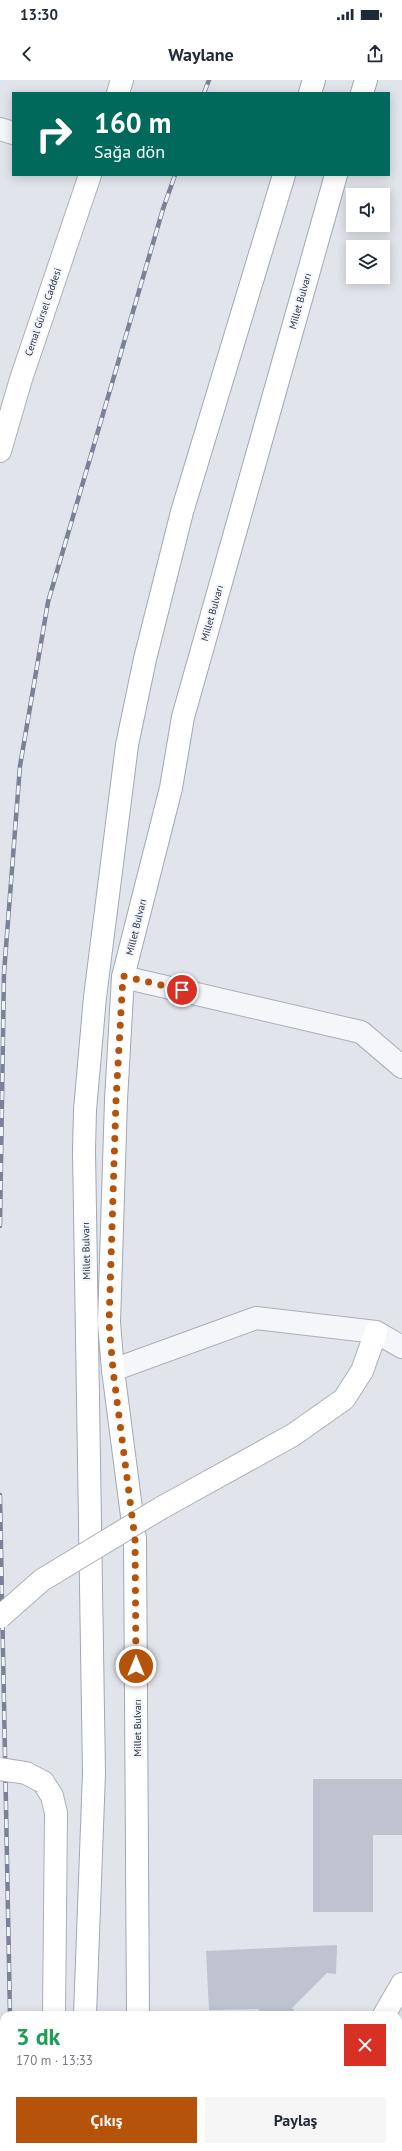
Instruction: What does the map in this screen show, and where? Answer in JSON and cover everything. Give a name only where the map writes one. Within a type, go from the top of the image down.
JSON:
[{"type":"main road","points":[[118,92],[122,80]]},
{"type":"main road","points":[[310,92],[314,80]]},
{"type":"main road","points":[[362,92],[366,80]]},
{"type":"main road","name":"Cemal Gürsel Caddesi","points":[[0,451],[21,378],[90,176]]},
{"type":"main road","name":"Millet Bulvarı","points":[[85,2011],[94,1773],[84,1150],[85,1110],[95,997],[127,745],[145,659],[182,512],[284,176]]},
{"type":"main road","name":"Millet Bulvarı","points":[[138,2011],[135,1539],[113,1370],[109,1323],[116,1100],[123,976],[171,788],[183,717],[336,176]]},
{"type":"main road","points":[[0,1617],[42,1580],[161,1508],[293,1435],[344,1399],[362,1371],[376,1332]]},
{"type":"main road","points":[[0,1769],[26,1773],[43,1782],[52,1796],[56,1813],[54,2011]]},
{"type":"main road","points":[[386,2011],[402,1984]]},
{"type":"street","points":[[0,129],[12,133]]},
{"type":"street","points":[[123,976],[361,1032],[402,1067]]},
{"type":"street","points":[[113,1370],[256,1318],[376,1332],[402,1347]]},
{"type":"building","points":[[313,1779],[402,1779],[402,1835],[373,1835],[373,1912],[313,1912]]},
{"type":"building","points":[[337,1945],[336,1974],[327,1973],[292,2008],[295,2011],[260,2011],[258,2009],[209,2010],[206,1951]]},
{"type":"railway","points":[[204,92],[209,80]]},
{"type":"railway","points":[[0,1226],[4,973],[20,766],[48,602],[163,209],[175,176]]},
{"type":"railway","points":[[0,1495],[10,2011]]},
{"type":"route","points":[[136,1666],[135,1539],[113,1370],[109,1323],[116,1100],[123,976],[182,990]]}]
